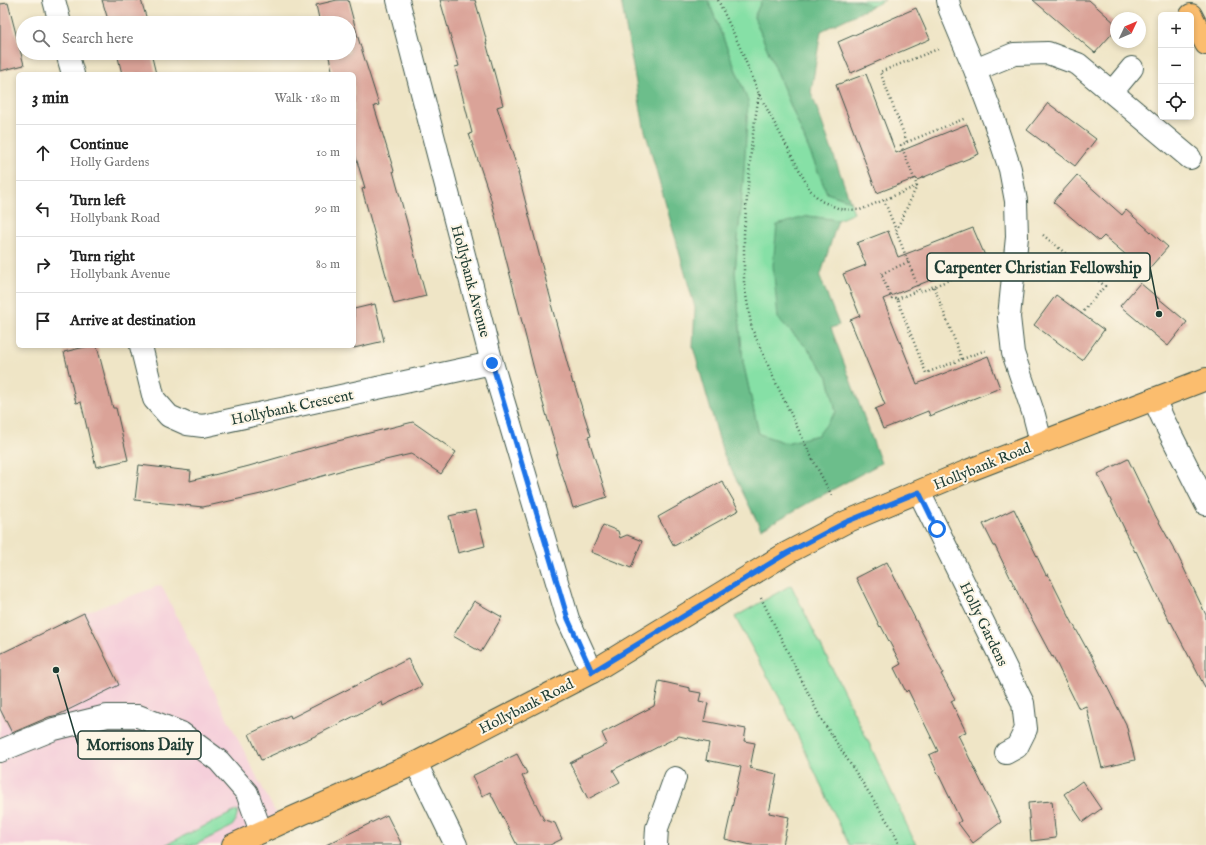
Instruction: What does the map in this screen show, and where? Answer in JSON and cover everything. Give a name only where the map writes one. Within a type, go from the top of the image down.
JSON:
[{"type":"main road","points":[[1183,0],[1189,12]]},
{"type":"main road","points":[[1194,21],[1206,44]]},
{"type":"main road","name":"Hollybank Road","points":[[233,845],[416,763],[592,672],[787,553],[846,522],[1040,442],[1206,379]]},
{"type":"street","points":[[54,0],[58,16]]},
{"type":"street","name":"Hollybank Avenue","points":[[398,0],[492,363],[568,619],[592,672]]},
{"type":"street","points":[[948,0],[950,10],[995,122],[1010,169],[1014,188],[1017,237],[1009,317],[1013,353],[1034,415],[1040,442]]},
{"type":"street","points":[[975,70],[1014,54],[1048,53],[1078,64],[1190,158]]},
{"type":"street","points":[[69,60],[72,72]]},
{"type":"street","points":[[1112,92],[1132,68]]},
{"type":"street","name":"Hollybank Crescent","points":[[141,348],[154,399],[168,416],[187,424],[203,426],[492,363]]},
{"type":"street","points":[[1154,398],[1206,504]]},
{"type":"street","name":"Holly Gardens","points":[[919,492],[1023,703],[1026,729],[1017,747],[1006,753]]},
{"type":"street","points":[[0,751],[54,729],[107,716],[138,716],[181,733],[219,761],[247,793],[261,832]]},
{"type":"street","points":[[416,763],[456,845]]},
{"type":"street","points":[[656,845],[657,828],[675,778]]},
{"type":"path","points":[[718,0],[740,44],[759,94],[810,190],[821,201],[840,209],[860,210],[917,186]]},
{"type":"path","points":[[907,142],[880,72],[941,48]]},
{"type":"path","points":[[759,94],[752,140],[744,233],[744,284],[752,329],[776,383],[832,496]]},
{"type":"path","points":[[896,231],[917,186],[901,145],[969,117]]},
{"type":"path","points":[[884,200],[919,290]]},
{"type":"path","points":[[1041,234],[1105,286],[1081,314]]},
{"type":"path","points":[[908,262],[882,274],[892,299],[897,299],[919,290],[920,292],[934,287],[994,261]]},
{"type":"path","points":[[934,287],[962,359]]},
{"type":"path","points":[[897,299],[926,373],[989,349]]},
{"type":"path","points":[[761,598],[820,717],[891,827],[900,845]]},
{"type":"shaded area","points":[[161,585],[281,823],[233,845],[0,845],[0,654],[84,613]]},
{"type":"green space","points":[[621,0],[708,0],[748,101],[744,170],[735,272],[743,362],[759,434],[786,443],[818,435],[836,412],[828,377],[809,350],[778,318],[773,265],[777,225],[808,216],[838,220],[820,277],[839,325],[831,328],[881,463],[761,529],[723,453],[693,347],[695,308],[644,127]]},
{"type":"green space","points":[[708,0],[762,0],[754,17],[827,193],[850,201],[854,213],[838,220],[808,216],[778,318],[809,350],[828,377],[836,412],[819,435],[786,443],[759,434],[743,362],[735,272],[744,170],[748,101]]},
{"type":"green space","points":[[762,0],[858,0],[873,6],[821,31],[811,92],[850,201],[827,193],[754,17]]},
{"type":"green space","points":[[858,0],[885,0],[873,6]]},
{"type":"green space","points":[[791,585],[870,745],[916,845],[849,845],[784,706],[735,617]]},
{"type":"green space","points":[[238,810],[236,819],[231,827],[195,845],[165,845]]},
{"type":"building","points":[[102,0],[141,0],[146,16],[107,16]]},
{"type":"building","points":[[337,0],[348,0],[352,16],[318,16],[316,5]]},
{"type":"building","points":[[440,0],[475,0],[503,105],[497,107],[519,173],[551,304],[573,384],[574,383],[591,436],[588,437],[607,497],[573,508],[556,455],[558,454],[540,393],[490,196],[469,134],[472,133],[455,67],[459,66]]},
{"type":"building","points":[[1033,0],[1089,0],[1110,19],[1110,36],[1095,53]]},
{"type":"building","points":[[8,3],[16,34],[16,60],[23,60],[24,65],[0,71],[0,4]]},
{"type":"building","points":[[916,8],[930,39],[851,73],[838,42]]},
{"type":"building","points":[[356,30],[379,105],[374,106],[394,171],[409,230],[408,231],[426,296],[394,304],[362,189],[365,188],[356,158],[356,72],[333,72],[330,60],[356,60]]},
{"type":"building","points":[[119,60],[153,60],[156,72],[122,72]]},
{"type":"building","points":[[866,74],[896,153],[967,124],[979,154],[917,180],[916,178],[877,193],[836,85]]},
{"type":"building","points":[[1048,103],[1096,139],[1075,166],[1027,130]]},
{"type":"building","points":[[1077,175],[1122,215],[1126,210],[1168,247],[1146,272],[1104,236],[1099,241],[1053,202]]},
{"type":"building","points":[[973,228],[986,258],[883,299],[917,384],[988,356],[1000,388],[930,416],[928,411],[883,429],[875,409],[885,405],[850,320],[860,316],[843,274],[866,265],[857,243],[888,231],[898,257]]},
{"type":"building","points":[[1140,283],[1187,322],[1168,346],[1120,306]]},
{"type":"building","points":[[1056,295],[1104,330],[1082,360],[1034,325]]},
{"type":"building","points":[[375,304],[384,341],[356,348],[356,309]]},
{"type":"building","points":[[81,348],[98,348],[113,408],[116,408],[128,460],[96,467],[81,402],[76,403],[64,352]]},
{"type":"building","points":[[413,422],[456,452],[441,474],[411,454],[343,470],[261,494],[203,507],[135,500],[139,465],[191,471],[190,481]]},
{"type":"building","points":[[1128,459],[1154,513],[1178,556],[1206,615],[1206,689],[1171,622],[1170,623],[1098,474]]},
{"type":"building","points":[[722,481],[739,510],[674,546],[658,517]]},
{"type":"building","points":[[1014,509],[1046,575],[1048,574],[1126,724],[1135,760],[1102,768],[1086,706],[1079,709],[1053,656],[1052,657],[1026,610],[983,524]]},
{"type":"building","points":[[476,510],[485,546],[458,553],[449,516]]},
{"type":"building","points":[[603,525],[618,531],[620,538],[627,535],[642,541],[631,568],[591,552]]},
{"type":"building","points":[[887,562],[943,673],[941,674],[955,699],[951,701],[966,732],[958,735],[1001,822],[973,843],[958,823],[961,821],[929,755],[938,751],[908,690],[906,692],[894,668],[901,664],[881,626],[880,627],[856,578]]},
{"type":"building","points":[[474,601],[502,617],[481,652],[453,636]]},
{"type":"building","points":[[84,613],[119,685],[58,715],[49,717],[12,733],[0,709],[0,654]]},
{"type":"building","points":[[408,659],[422,686],[383,706],[382,702],[315,736],[261,760],[249,734],[290,715],[291,718]]},
{"type":"building","points":[[659,681],[690,688],[690,691],[701,693],[699,701],[708,703],[704,721],[746,729],[744,741],[755,743],[750,768],[777,774],[769,813],[789,817],[783,845],[751,845],[725,839],[741,767],[706,760],[709,743],[679,736],[613,770],[620,782],[588,799],[570,763],[607,744],[602,733],[654,706]]},
{"type":"building","points":[[517,754],[527,773],[522,776],[544,820],[555,823],[562,839],[550,845],[517,845],[490,792],[482,796],[472,776]]},
{"type":"building","points":[[1082,781],[1101,809],[1083,822],[1064,794]]},
{"type":"building","points":[[1052,801],[1056,838],[1031,841],[1028,803]]},
{"type":"building","points":[[387,815],[402,845],[326,845]]},
{"type":"place","name":"Carpenter Christian Fellowship","points":[[1159,314]]},
{"type":"place","name":"Morrisons Daily","points":[[56,670]]},
{"type":"route","points":[[492,363],[568,619],[592,672],[787,553],[846,522],[919,492],[937,529]]}]
